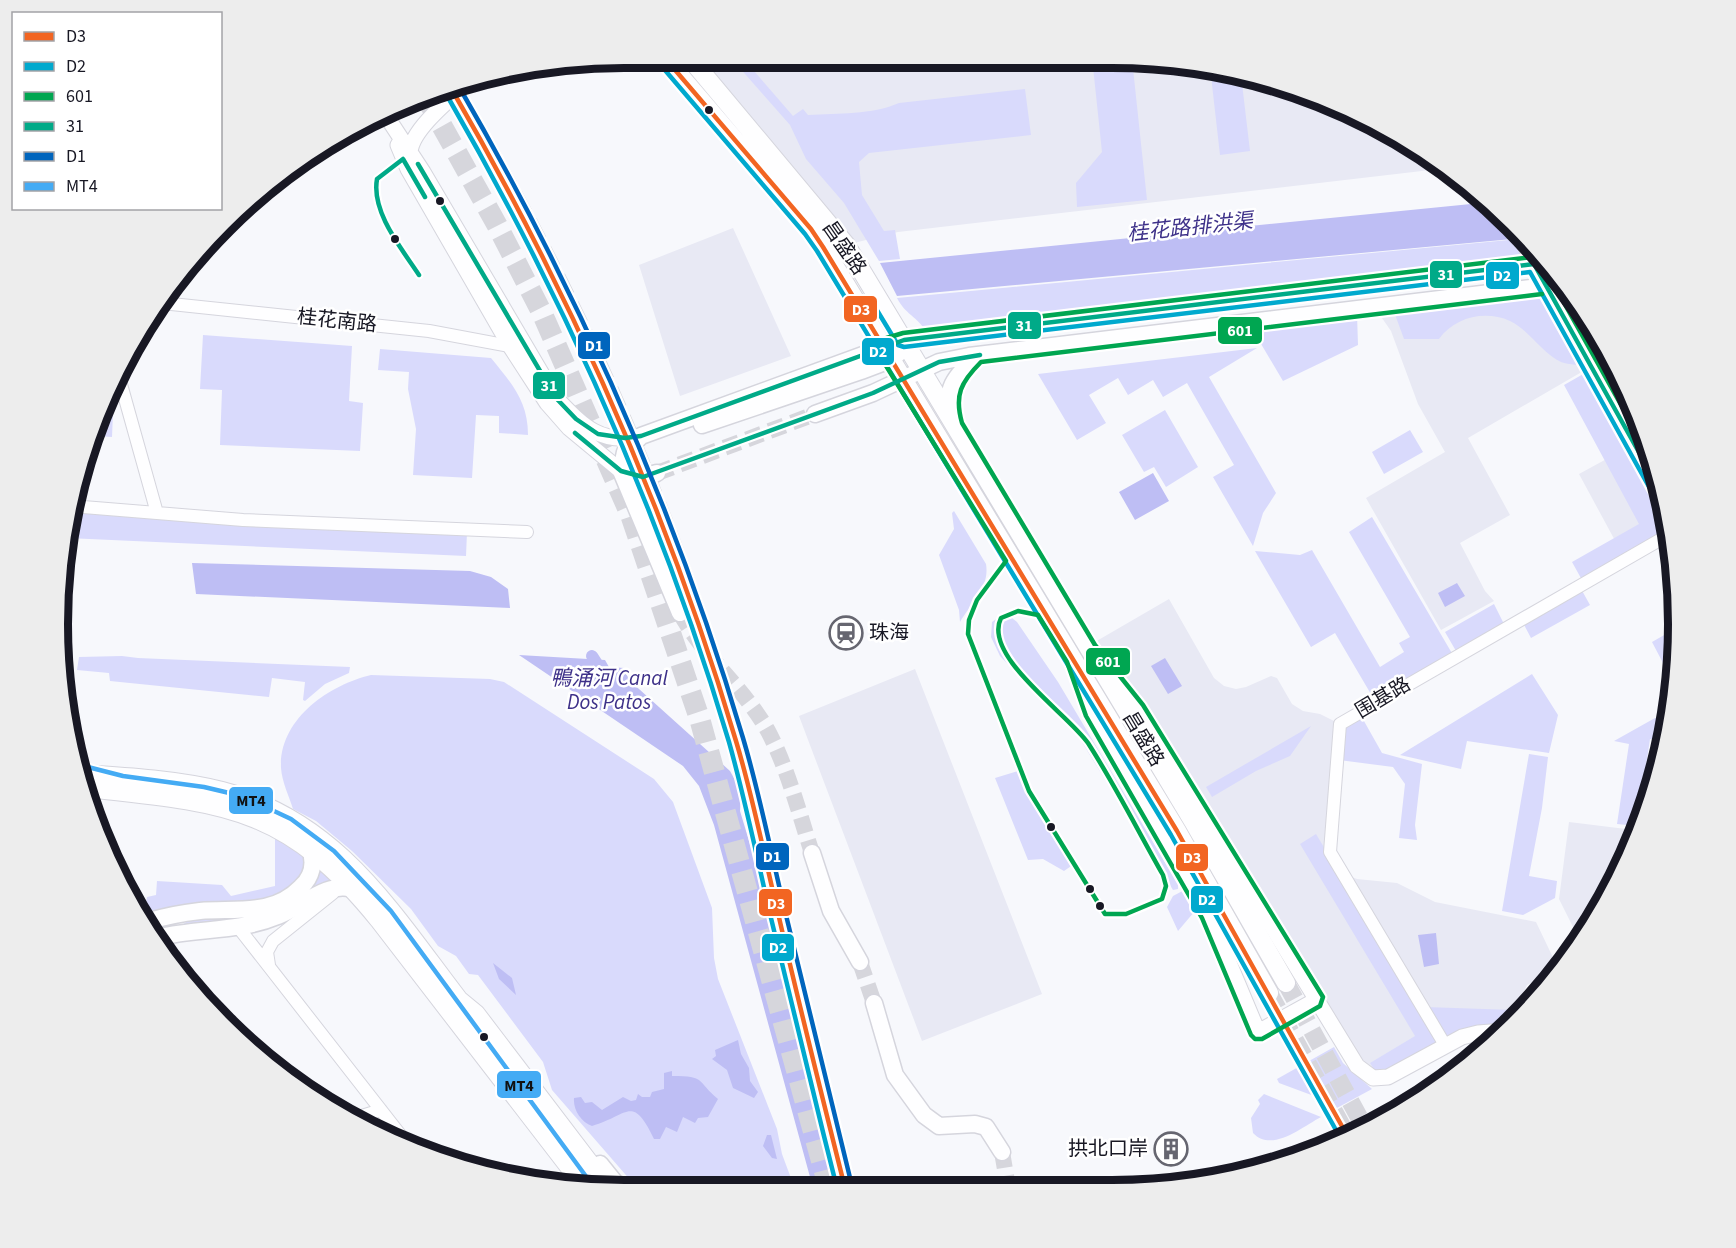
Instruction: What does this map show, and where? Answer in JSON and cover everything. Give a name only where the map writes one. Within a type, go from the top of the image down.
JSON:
[{"type":"main road","name":"昌盛路","points":[[673,68],[811,229],[902,380],[1082,654],[1286,982]]},
{"type":"main road","name":"昌盛路","points":[[698,68],[846,245],[955,426],[1177,831],[1269,993]]},
{"type":"main road","points":[[621,471],[633,452],[649,444],[886,354],[904,340],[1536,264]]},
{"type":"main road","points":[[816,414],[902,380],[939,362],[978,355],[1554,285]]},
{"type":"main road","points":[[680,613],[621,471],[625,452],[641,436],[886,354]]},
{"type":"main road","points":[[955,426],[948,404],[951,385],[978,355]]},
{"type":"main road","points":[[621,471],[634,476],[656,474],[639,483],[633,493],[633,501]]},
{"type":"main road","points":[[86,767],[128,785]]},
{"type":"main road","points":[[88,776],[229,808],[268,824],[310,849],[347,888],[577,1178]]},
{"type":"main road","points":[[94,793],[128,785]]},
{"type":"main road","points":[[92,788],[128,785],[223,791],[265,805],[304,826],[330,845],[362,876],[459,1000],[477,1029],[589,1179]]},
{"type":"main road","points":[[153,920],[187,913],[258,909],[281,902],[296,892],[309,878],[313,863],[310,849]]},
{"type":"main road","points":[[812,853],[831,911],[860,962]]},
{"type":"main road","points":[[163,936],[190,931],[238,927],[281,915],[327,889],[347,888]]},
{"type":"main road","points":[[162,935],[187,913]]},
{"type":"main road","points":[[459,1000],[476,1014],[602,1179]]},
{"type":"main road","points":[[874,1003],[895,1075],[924,1115],[939,1125],[975,1124],[986,1127],[1002,1152]]},
{"type":"main road","points":[[546,1106],[612,1180]]},
{"type":"main road","points":[[560,1158],[572,1178]]},
{"type":"street","points":[[406,156],[421,128],[457,93]]},
{"type":"street","points":[[388,120],[406,130],[421,128]]},
{"type":"street","points":[[388,120],[406,156],[562,421],[621,471]]},
{"type":"street","points":[[1558,290],[1642,455]]},
{"type":"street","name":"桂花南路","points":[[169,304],[429,331],[518,347]]},
{"type":"street","points":[[518,347],[556,398],[591,430],[614,440],[641,436]]},
{"type":"street","points":[[121,386],[157,513]]},
{"type":"street","points":[[80,507],[255,520],[527,532]]},
{"type":"street","name":"围基路","points":[[1445,1045],[1330,852],[1340,723],[1662,539]]},
{"type":"street","points":[[1082,654],[1092,712],[1219,934],[1258,1032],[1316,1000]]},
{"type":"street","points":[[1082,654],[1137,709],[1357,1066],[1373,1078],[1388,1077],[1445,1045],[1478,1033],[1490,1032]]},
{"type":"street","points":[[272,970],[267,958],[271,943],[347,888]]},
{"type":"street","points":[[238,927],[398,1132]]},
{"type":"street","points":[[364,1115],[381,1110]]},
{"type":"shaded area","points":[[698,68],[1112,68],[1185,72],[1256,86],[1325,110],[1390,142],[1433,170],[898,232],[846,245]]},
{"type":"shaded area","points":[[740,68],[752,68],[793,116],[803,109],[808,115],[855,113],[877,110],[899,103],[1025,89],[1031,135],[869,153],[859,162],[862,195],[884,231],[895,230],[900,259],[879,261],[844,203],[806,159],[790,125]]},
{"type":"shaded area","points":[[1093,68],[1133,69],[1147,200],[1077,207],[1076,183],[1102,152]]},
{"type":"shaded area","points":[[1211,76],[1242,83],[1250,151],[1220,155]]},
{"type":"shaded area","points":[[733,228],[791,356],[680,396],[639,265]]},
{"type":"shaded area","points":[[1514,239],[1531,262],[927,335],[897,298]]},
{"type":"shaded area","points":[[1546,287],[1575,315],[1611,378],[1626,412],[1592,366],[1468,438],[1510,515],[1460,543],[1485,591],[1494,601],[1441,630],[1366,498],[1445,452],[1418,404],[1391,331],[1375,308]]},
{"type":"shaded area","points":[[1550,287],[1555,287],[1594,346],[1611,378],[1633,429]]},
{"type":"shaded area","points":[[1545,289],[1589,366],[1561,362],[1517,325],[1491,316],[1462,321],[1453,325],[1439,339],[1404,339],[1393,309]]},
{"type":"shaded area","points":[[1357,314],[1358,345],[1283,381],[1251,327]]},
{"type":"shaded area","points":[[203,335],[352,346],[349,401],[363,403],[360,451],[220,445],[222,390],[200,389]]},
{"type":"shaded area","points":[[1257,348],[1209,377],[1276,493],[1263,513],[1253,546],[1213,477],[1234,465],[1187,383],[1163,397],[1153,380],[1128,395],[1118,378],[1089,395],[1106,423],[1077,440],[1038,374]]},
{"type":"shaded area","points":[[380,349],[491,358],[512,385],[522,403],[528,435],[499,433],[499,416],[476,415],[472,478],[413,475],[416,429],[408,389],[409,372],[378,370]]},
{"type":"shaded area","points":[[1592,369],[1648,472],[1661,535],[1582,580],[1572,562],[1639,524],[1564,385]]},
{"type":"shaded area","points":[[112,408],[113,413],[112,437],[100,436]]},
{"type":"shaded area","points":[[1165,410],[1198,467],[1166,487],[1154,467],[1144,472],[1122,435]]},
{"type":"shaded area","points":[[1410,430],[1423,452],[1384,474],[1372,452]]},
{"type":"shaded area","points":[[1634,444],[1645,463],[1650,480],[1662,538],[1625,559],[1579,474]]},
{"type":"shaded area","points":[[80,508],[467,532],[466,556],[74,538]]},
{"type":"shaded area","points":[[954,511],[986,564],[985,580],[979,594],[960,622],[959,610],[939,555],[954,529],[952,513]]},
{"type":"shaded area","points":[[1372,517],[1453,655],[1375,701],[1335,633],[1311,647],[1255,551],[1300,555],[1312,550],[1380,667],[1404,652],[1399,643],[1410,637],[1349,532]]},
{"type":"shaded area","points":[[1580,587],[1590,605],[1531,638],[1522,621]]},
{"type":"shaded area","points":[[1169,599],[1214,678],[1224,686],[1236,689],[1246,687],[1271,676],[1277,678],[1292,704],[1303,711],[1320,714],[1340,724],[1330,852],[1344,874],[1357,879],[1397,883],[1435,902],[1536,922],[1555,962],[1542,977],[1527,985],[1518,1005],[1506,1018],[1373,1077],[1088,646]]},
{"type":"shaded area","points":[[1494,604],[1504,624],[1456,651],[1445,632]]},
{"type":"shaded area","points":[[1007,614],[1017,622],[1058,682],[1178,884],[1178,889],[1173,890],[1080,739],[1000,656],[991,637],[992,622]]},
{"type":"shaded area","points":[[1666,634],[1666,669],[1652,642]]},
{"type":"shaded area","points":[[122,656],[350,667],[349,673],[325,684],[305,701],[303,700],[305,682],[272,678],[269,697],[110,681],[109,673],[77,670],[79,657]]},
{"type":"shaded area","points":[[915,669],[1042,994],[922,1041],[799,716]]},
{"type":"shaded area","points":[[1532,674],[1558,715],[1549,753],[1467,741],[1461,769],[1400,755]]},
{"type":"shaded area","points":[[371,675],[490,679],[504,682],[654,779],[673,802],[712,908],[714,958],[718,979],[777,1129],[782,1154],[792,1180],[630,1180],[552,1090],[543,1062],[478,975],[469,974],[456,956],[438,946],[411,909],[352,851],[316,821],[293,809],[281,768],[288,734],[310,707],[339,687]]},
{"type":"shaded area","points":[[1360,714],[1382,753],[1422,764],[1415,825],[1417,840],[1399,838],[1405,784],[1393,767],[1339,760],[1342,724]]},
{"type":"shaded area","points":[[1655,718],[1660,719],[1656,740],[1650,739],[1642,794],[1630,825],[1617,824],[1629,744],[1614,741]]},
{"type":"shaded area","points":[[1311,726],[1290,756],[1256,771],[1212,797],[1206,787]]},
{"type":"shaded area","points":[[1529,754],[1548,757],[1542,808],[1529,876],[1557,881],[1555,898],[1523,915],[1502,911]]},
{"type":"shaded area","points":[[1025,769],[1033,790],[1077,862],[1064,871],[1043,859],[1028,860],[995,778]]},
{"type":"shaded area","points":[[1569,822],[1626,829],[1628,832],[1611,870],[1576,932],[1559,899]]},
{"type":"shaded area","points":[[275,833],[305,851],[308,867],[284,897],[161,914],[152,911],[146,902],[147,897],[156,895],[157,881],[222,885],[231,896],[275,886]]},
{"type":"shaded area","points":[[1316,834],[1442,1044],[1379,1077],[1370,1063],[1415,1036],[1300,844]]},
{"type":"shaded area","points":[[320,861],[338,880],[260,917],[177,928],[191,919],[257,914]]},
{"type":"shaded area","points":[[1190,887],[1200,905],[1178,931],[1167,907],[1173,896]]},
{"type":"shaded area","points":[[1425,1007],[1513,1010],[1488,1034],[1446,1043]]},
{"type":"shaded area","points":[[1334,1047],[1343,1063],[1372,1089],[1335,1109],[1333,1103],[1279,1083],[1277,1079]]},
{"type":"shaded area","points":[[1264,1094],[1321,1117],[1287,1136],[1269,1140],[1261,1138],[1253,1133],[1251,1118],[1260,1104],[1258,1100]]},
{"type":"water","points":[[1476,203],[1514,239],[897,296],[880,263]]},
{"type":"water","points":[[1153,473],[1169,501],[1135,520],[1119,492]]},
{"type":"water","points":[[192,563],[470,571],[491,577],[508,589],[510,608],[196,594]]},
{"type":"water","points":[[1457,583],[1465,596],[1445,607],[1438,593]]},
{"type":"water","name":"鴨涌河 Canal Dos Patos","points":[[519,655],[605,660],[609,667],[624,668],[629,680],[730,771],[741,791],[740,811],[758,871],[766,888],[777,895],[816,1081],[840,1180],[811,1180],[714,825],[699,786],[683,766]]},
{"type":"water","points":[[1165,658],[1182,686],[1168,694],[1151,666]]},
{"type":"water","points":[[1436,933],[1439,964],[1424,967],[1418,935]]},
{"type":"water","points":[[493,963],[512,978],[516,995],[499,979]]},
{"type":"water","points":[[738,1040],[741,1054],[749,1068],[750,1081],[758,1092],[754,1098],[733,1088],[727,1070],[712,1059],[716,1056],[715,1050]]},
{"type":"water","points":[[672,1071],[672,1076],[691,1077],[700,1081],[718,1099],[708,1117],[698,1118],[695,1123],[683,1117],[677,1132],[666,1127],[660,1139],[654,1139],[640,1116],[634,1112],[622,1114],[592,1126],[584,1122],[576,1111],[574,1098],[581,1097],[585,1103],[592,1102],[602,1110],[623,1097],[631,1101],[636,1100],[638,1094],[642,1097],[650,1097],[652,1092],[664,1089],[664,1073]]},
{"type":"water","points":[[767,1135],[771,1135],[777,1159],[772,1158],[763,1146]]},
{"type":"waterway","name":"鴨涌河 Canal Dos Patos","points":[[592,656],[603,673]]},
{"type":"tunnel","points":[[455,94],[496,165],[578,324],[615,405],[681,571],[741,759],[843,1180]]},
{"type":"tunnel","points":[[429,103],[497,225],[542,313],[631,516],[700,720],[827,1180]]},
{"type":"tunnel","points":[[657,473],[815,414]]},
{"type":"tunnel","points":[[680,613],[700,644],[748,701],[768,731],[787,776],[812,853]]},
{"type":"tunnel","points":[[860,962],[874,1003]]},
{"type":"tunnel","points":[[1286,983],[1361,1121]]},
{"type":"tunnel","points":[[1269,993],[1344,1129]]},
{"type":"tunnel","points":[[1002,1152],[1007,1180]]},
{"type":"transit line","name":"D2","points":[[663,68],[817,251],[1171,835],[1337,1132]]},
{"type":"transit line","name":"D3","points":[[673,68],[811,229],[823,247],[1177,831],[1344,1129]]},
{"type":"transit line","name":"D1","points":[[462,92],[544,242],[583,322],[655,485],[687,568],[749,759],[851,1180]]},
{"type":"transit line","name":"D3","points":[[454,94],[537,245],[576,325],[648,488],[680,571],[742,762],[843,1180]]},
{"type":"transit line","name":"D2","points":[[447,96],[530,248],[569,328],[641,490],[673,573],[735,763],[835,1180]]},
{"type":"transit line","name":"31","points":[[419,275],[383,217],[376,192],[377,179],[403,159],[425,197]]},
{"type":"transit line","name":"31","points":[[418,164],[556,398],[576,419],[598,434],[625,438],[641,436],[904,340],[1534,264],[1644,462]]},
{"type":"transit line","name":"601","points":[[1530,257],[903,333],[880,340],[876,344],[877,351],[1006,561],[977,600],[969,620],[968,634],[1029,791],[1105,914],[1126,914],[1162,899],[1166,886],[1163,875],[1088,743],[1030,684],[1015,667],[1004,649],[998,633],[1001,618],[1018,611],[1038,615],[1067,662],[1086,716],[1202,918],[1251,1035],[1255,1039],[1262,1039],[1320,1006],[1323,997],[1143,705],[1095,645],[962,423],[959,404],[961,390],[968,376],[981,362],[1542,294]]},
{"type":"transit line","name":"D2","points":[[869,297],[898,345],[904,347],[1530,272],[1653,494]]},
{"type":"transit line","name":"601","points":[[1559,292],[1629,420]]},
{"type":"transit line","name":"31","points":[[575,433],[621,471],[643,477],[873,393],[939,362],[980,355]]},
{"type":"transit line","name":"MT4","points":[[86,766],[123,776],[204,787],[242,796],[291,819],[334,851],[391,911],[588,1179]]},
{"type":"place","name":"珠海","points":[[846,633]]},
{"type":"place","name":"拱北口岸","points":[[1171,1149]]},
{"type":"water label","name":"桂花路排洪渠","points":[[1190,227]]}]
